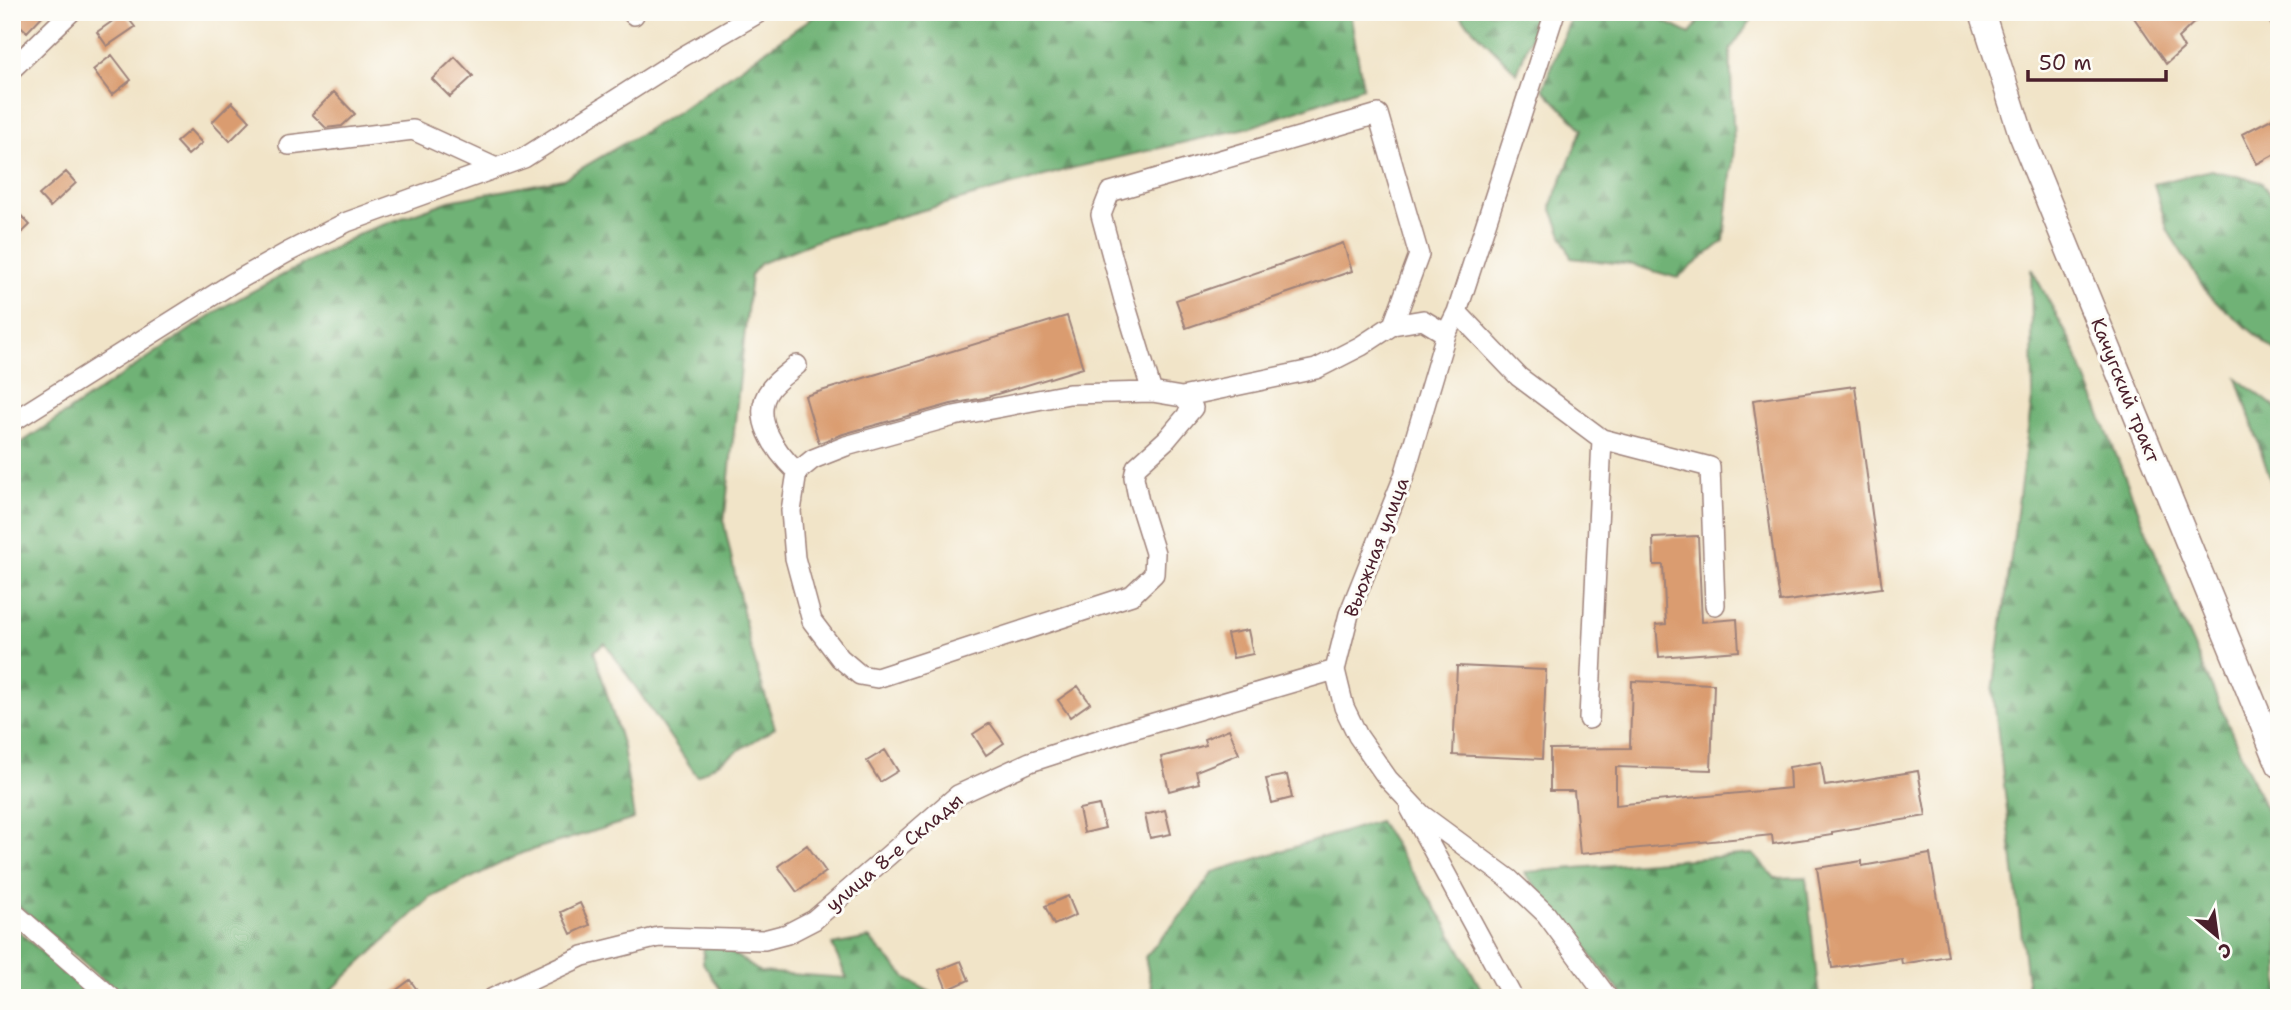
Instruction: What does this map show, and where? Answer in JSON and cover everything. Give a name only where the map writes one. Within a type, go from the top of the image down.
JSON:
[{"type":"main road","name":"Качугский тракт","points":[[1982,12],[2021,134],[2279,765]]},
{"type":"street","points":[[12,69],[71,12]]},
{"type":"street","points":[[12,422],[231,284],[288,252],[347,222],[524,158],[684,56],[760,12]]},
{"type":"street","name":"Вьюжная улица","points":[[1555,12],[1457,312],[1446,334],[1404,476],[1349,614],[1335,670],[1344,707],[1358,736],[1388,779],[1422,815],[1509,879],[1546,914],[1608,998]]},
{"type":"street","points":[[2276,12],[2279,19]]},
{"type":"street","points":[[1152,392],[1101,215],[1110,192],[1378,114],[1419,255],[1393,325]]},
{"type":"street","points":[[289,145],[413,130],[496,168]]},
{"type":"street","points":[[1457,312],[1519,377],[1602,439],[1710,467],[1714,605]]},
{"type":"street","points":[[1182,397],[1193,408],[1167,439],[1136,467],[1134,477],[1155,553],[1154,574],[1147,584],[1132,596],[877,678],[860,675],[839,658],[812,621],[795,558],[791,511],[797,472],[813,459],[846,446],[954,416],[1069,394],[1152,392],[1182,397],[1317,369],[1361,346],[1393,325],[1423,320],[1446,334]]},
{"type":"street","points":[[797,365],[770,388],[762,412],[769,436],[783,458],[797,472]]},
{"type":"street","points":[[1589,719],[1602,439]]},
{"type":"street","name":"улица 8-е Склады","points":[[493,998],[583,956],[659,937],[764,940],[787,934],[814,920],[958,795],[1030,761],[1335,670]]},
{"type":"street","points":[[1401,792],[1513,998]]},
{"type":"street","points":[[12,911],[112,998]]},
{"type":"green space","points":[[820,12],[1350,12],[1363,87],[1251,127],[1073,168],[821,239],[761,263],[751,275],[724,523],[750,645],[775,728],[697,776],[605,643],[594,651],[623,747],[634,819],[522,853],[430,898],[323,998],[126,998],[12,900],[12,449],[225,306],[363,232],[449,201],[563,179],[679,111]]},
{"type":"green space","points":[[1456,12],[1540,12],[1517,73]]},
{"type":"green space","points":[[1573,12],[1645,12],[1690,34],[1705,12],[1757,12],[1730,50],[1734,147],[1724,241],[1677,278],[1633,265],[1571,258],[1551,207],[1582,129],[1543,89]]},
{"type":"green space","points":[[2211,170],[2261,182],[2279,207],[2279,354],[2209,296],[2168,231],[2154,184]]},
{"type":"green space","points":[[2031,268],[2071,342],[2181,617],[2279,840],[2279,998],[2029,998],[1993,691],[2033,392]]},
{"type":"green space","points":[[2237,378],[2279,410],[2279,506]]},
{"type":"green space","points":[[1379,821],[1446,924],[1486,998],[1154,998],[1145,957],[1185,911],[1213,872]]},
{"type":"green space","points":[[1753,854],[1775,878],[1806,877],[1819,998],[1625,998],[1524,872]]},
{"type":"green space","points":[[12,925],[92,998],[12,998]]},
{"type":"green space","points":[[869,938],[908,980],[941,998],[726,998],[703,963],[704,942],[728,950],[760,972],[847,978],[832,945]]},
{"type":"building","points":[[12,12],[46,12],[27,32],[12,18]]},
{"type":"building","points":[[2130,12],[2205,12],[2178,38],[2184,48],[2166,64]]},
{"type":"building","points":[[124,13],[135,27],[107,46],[97,32]]},
{"type":"building","points":[[112,55],[131,80],[112,95],[93,70]]},
{"type":"building","points":[[455,57],[473,76],[450,97],[432,79]]},
{"type":"building","points":[[334,92],[355,114],[342,126],[326,128],[312,114]]},
{"type":"building","points":[[232,102],[250,121],[230,141],[212,122]]},
{"type":"building","points":[[2279,115],[2279,152],[2257,164],[2242,134]]},
{"type":"building","points":[[190,130],[202,143],[188,155],[176,142]]},
{"type":"building","points":[[66,172],[76,183],[50,207],[39,195]]},
{"type":"building","points":[[12,206],[30,225],[12,242]]},
{"type":"building","points":[[1343,243],[1352,271],[1186,328],[1176,300]]},
{"type":"building","points":[[1067,316],[1083,368],[819,443],[805,396]]},
{"type":"building","points":[[1855,386],[1882,588],[1780,602],[1753,400]]},
{"type":"building","points":[[1698,536],[1702,622],[1737,619],[1739,651],[1659,657],[1656,625],[1666,624],[1663,565],[1654,565],[1653,538]]},
{"type":"building","points":[[1248,630],[1253,654],[1233,658],[1227,634]]},
{"type":"building","points":[[1457,666],[1546,670],[1542,759],[1453,755]]},
{"type":"building","points":[[1632,681],[1714,684],[1711,770],[1616,767],[1616,805],[1790,788],[1789,767],[1821,762],[1825,786],[1918,771],[1926,816],[1773,844],[1772,835],[1580,854],[1574,791],[1550,791],[1550,749],[1630,748]]},
{"type":"building","points":[[1078,686],[1090,703],[1070,717],[1058,700]]},
{"type":"building","points":[[990,723],[1004,743],[986,755],[973,734]]},
{"type":"building","points":[[1229,729],[1239,754],[1196,771],[1199,783],[1169,791],[1161,757],[1206,745],[1204,739]]},
{"type":"building","points":[[885,750],[898,771],[880,782],[867,761]]},
{"type":"building","points":[[1287,775],[1292,798],[1272,803],[1266,779]]},
{"type":"building","points":[[1099,805],[1105,828],[1084,833],[1079,809]]},
{"type":"building","points":[[1165,810],[1171,834],[1150,838],[1145,815]]},
{"type":"building","points":[[807,845],[826,872],[797,892],[778,866]]},
{"type":"building","points":[[1930,854],[1948,956],[1902,964],[1901,958],[1832,968],[1817,868],[1862,861],[1862,866]]},
{"type":"building","points":[[1068,896],[1076,915],[1054,925],[1045,906]]},
{"type":"building","points":[[580,903],[590,925],[571,934],[561,912]]},
{"type":"building","points":[[961,961],[969,980],[947,990],[939,970]]},
{"type":"building","points":[[410,980],[423,998],[386,998]]}]
